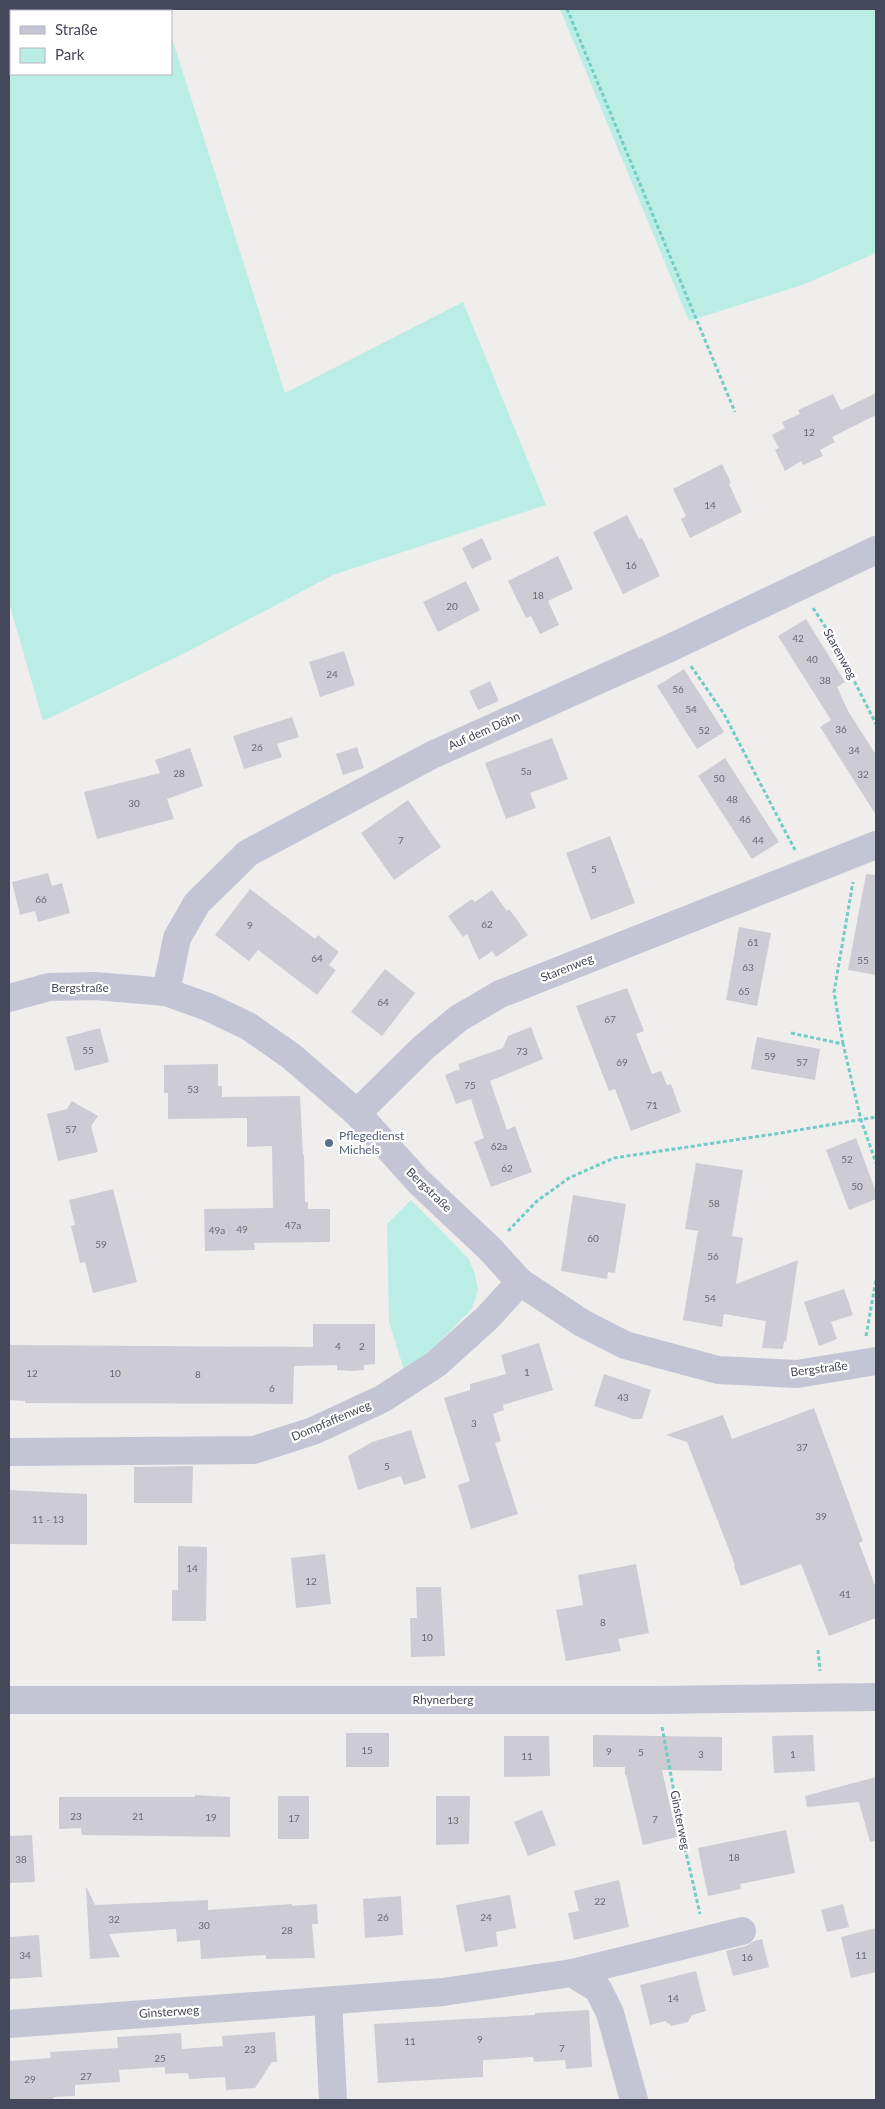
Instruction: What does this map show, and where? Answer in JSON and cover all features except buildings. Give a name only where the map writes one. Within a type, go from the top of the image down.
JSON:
[{"type":"street","name":"Auf dem Döhn","points":[[166,992],[177,938],[197,903],[248,853],[432,755],[676,645],[876,550]]},
{"type":"street","name":"Starenweg","points":[[357,1114],[431,1041],[459,1018],[500,994],[867,848]]},
{"type":"street","name":"Bergstraße","points":[[9,998],[49,987],[95,986],[166,992],[208,1007],[248,1026],[291,1056],[357,1114],[418,1181],[490,1249],[520,1282],[582,1323],[625,1345],[718,1370],[798,1374],[869,1362]]},
{"type":"street","name":"Dompfaffenweg","points":[[9,1452],[254,1450],[313,1431],[382,1399],[436,1364],[487,1318],[520,1282]]},
{"type":"street","name":"Rhynerberg","points":[[9,1700],[876,1698]]},
{"type":"street","name":"Ginsterweg","points":[[9,2024],[443,1992],[572,1973],[742,1931]]},
{"type":"street","points":[[572,1973],[598,1989],[610,2013],[634,2100]]},
{"type":"street","points":[[328,2001],[334,2100]]},
{"type":"path","points":[[567,9],[735,412]]},
{"type":"path","name":"Starenweg","points":[[799,587],[832,637],[876,724]]},
{"type":"path","points":[[676,645],[724,714],[807,872]]},
{"type":"path","points":[[867,848],[834,992],[843,1044],[861,1120],[876,1163]]},
{"type":"path","points":[[791,1033],[843,1044]]},
{"type":"path","points":[[490,1249],[537,1200],[570,1178],[614,1158],[876,1117]]},
{"type":"path","name":"Bergstraße","points":[[869,1362],[876,1280]]},
{"type":"path","points":[[818,1650],[819,1666]]},
{"type":"path","name":"Ginsterweg","points":[[656,1700],[682,1835],[706,1939]]},
{"type":"green space","points":[[9,9],[163,9],[10,10],[10,75],[172,75],[172,38],[285,393],[463,302],[546,505],[333,575],[185,653],[43,721],[9,603]]},
{"type":"green space","points":[[560,9],[876,9],[876,253],[805,284],[689,321]]},
{"type":"green space","points":[[411,1200],[468,1258],[475,1274],[478,1291],[472,1309],[432,1349],[404,1370],[389,1322],[387,1224]]},
{"type":"place","name":"Pflegedienst Michels","points":[[329,1143]]}]
